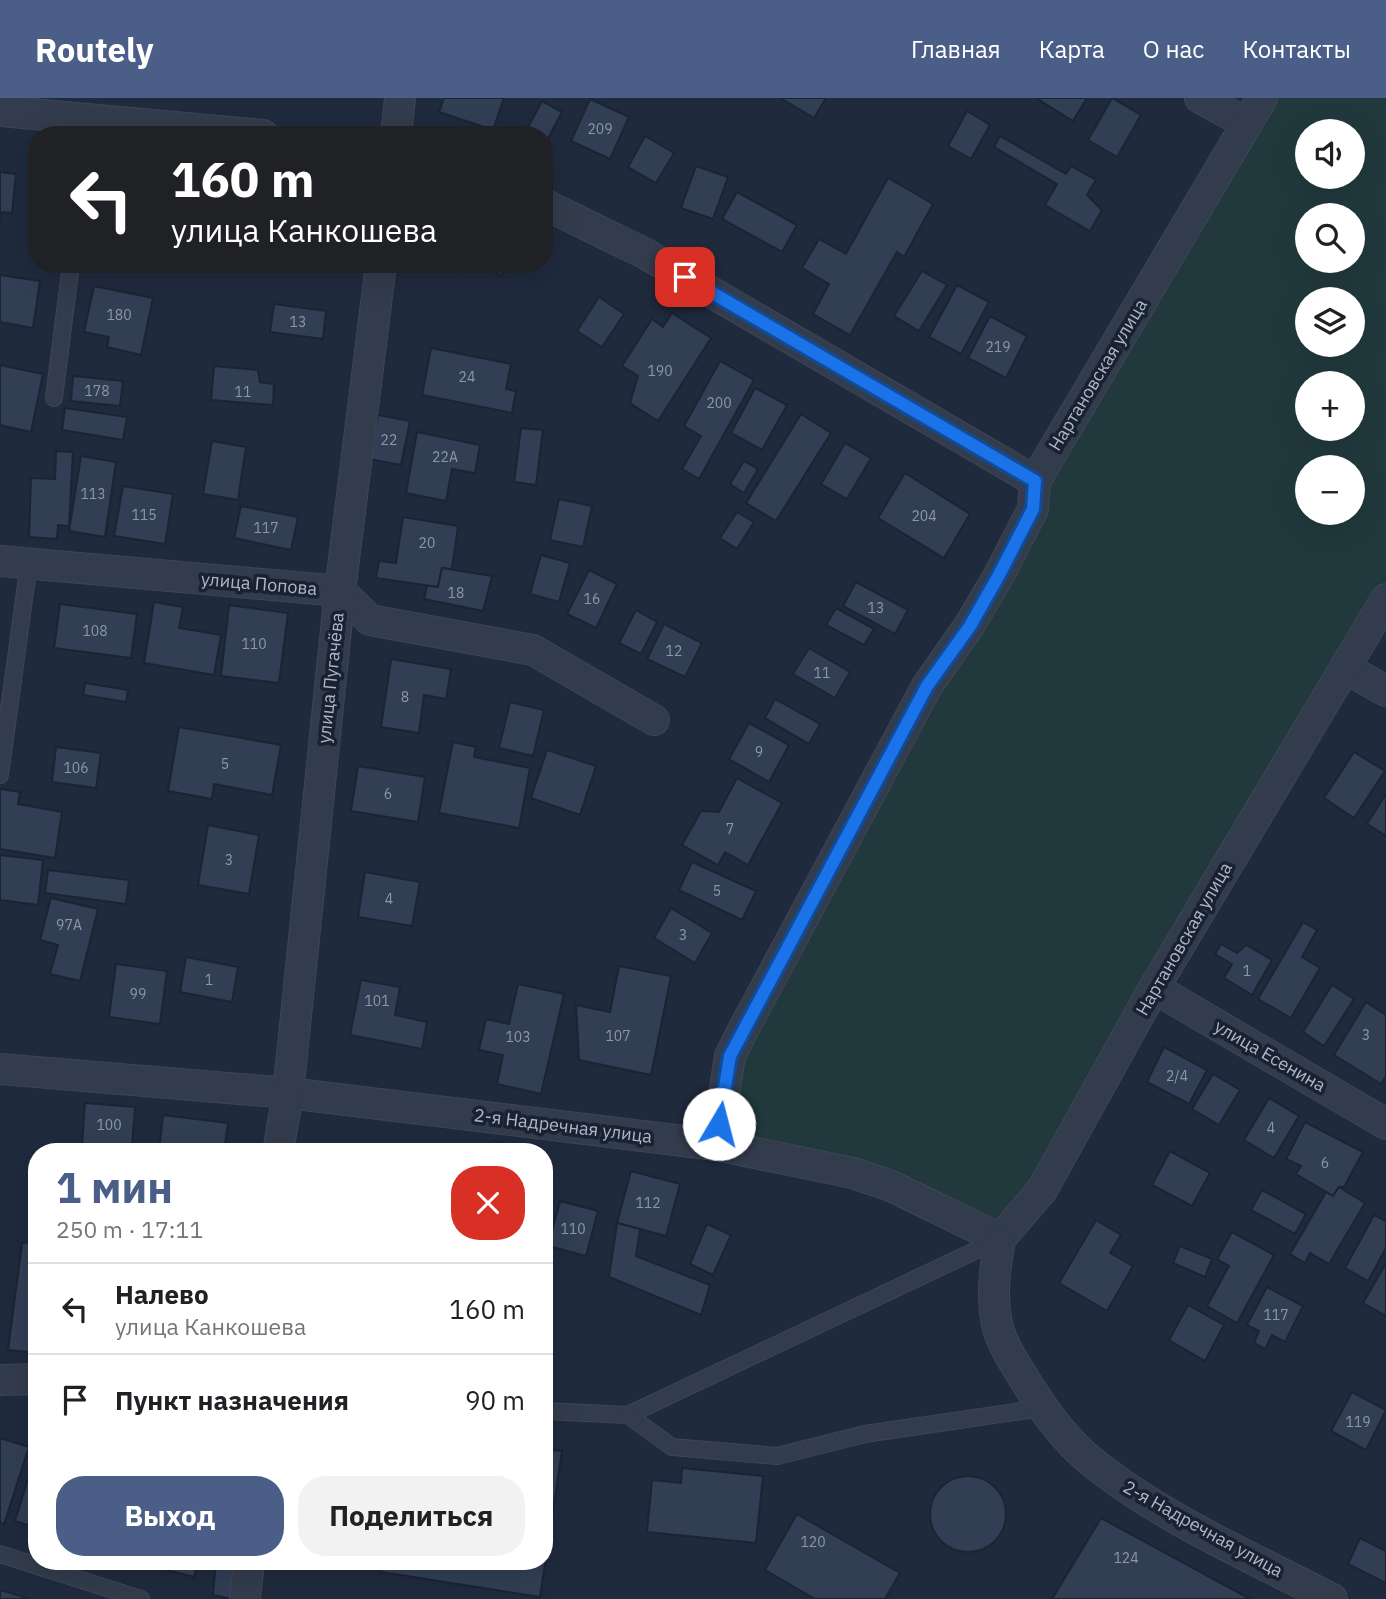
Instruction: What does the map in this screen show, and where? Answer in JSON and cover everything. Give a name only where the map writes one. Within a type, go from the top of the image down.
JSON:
[{"type":"street","points":[[398,126],[400,98]]},
{"type":"street","points":[[1200,98],[1246,123]]},
{"type":"street","name":"Нартановская улица","points":[[716,1145],[730,1056],[927,686],[970,626],[999,575],[1033,509],[1035,481],[1262,98]]},
{"type":"street","points":[[0,111],[90,126]]},
{"type":"street","points":[[553,208],[644,253],[1035,481]]},
{"type":"street","name":"улица Пугачёва","points":[[280,1143],[288,1093],[340,591],[380,273]]},
{"type":"street","name":"улица Попова","points":[[15,562],[340,591],[370,621],[533,650],[654,720]]},
{"type":"street","name":"Нартановская улица","points":[[1000,1239],[1042,1190],[1154,988],[1386,599]]},
{"type":"street","points":[[1345,668],[1386,691]]},
{"type":"street","name":"улица Есенина","points":[[1154,988],[1386,1124]]},
{"type":"street","name":"2-я Надречная улица","points":[[0,1069],[288,1093],[716,1145],[853,1173],[891,1186],[1000,1239],[993,1283],[998,1326],[1015,1365],[1042,1408],[1091,1461],[1171,1514],[1332,1599]]},
{"type":"street","points":[[0,1380],[28,1379]]},
{"type":"street","points":[[245,1599],[248,1570]]},
{"type":"lane","points":[[54,398],[70,273]]},
{"type":"lane","points":[[0,775],[15,562]]},
{"type":"lane","points":[[553,1411],[628,1415],[1000,1239]]},
{"type":"lane","points":[[628,1415],[671,1447],[777,1456],[865,1434],[1042,1408]]},
{"type":"lane","points":[[0,1554],[28,1563]]},
{"type":"lane","points":[[50,1570],[141,1599]]},
{"type":"green space","points":[[1262,98],[1386,98],[1386,599],[1000,1239],[932,1208],[716,1145],[730,1056]]},
{"type":"building","points":[[444,98],[504,98],[494,126],[481,126],[439,112]]},
{"type":"building","points":[[780,98],[826,98],[814,118]]},
{"type":"building","points":[[1036,98],[1087,98],[1073,121]]},
{"type":"building","points":[[1112,98],[1141,115],[1117,157],[1088,140]]},
{"type":"building","points":[[590,99],[629,117],[610,159],[571,141]]},
{"type":"building","points":[[542,101],[562,112],[553,129],[553,126],[529,126]]},
{"type":"building","points":[[967,111],[990,125],[971,159],[948,146]]},
{"type":"building","points":[[645,136],[674,153],[656,183],[628,167]]},
{"type":"building","points":[[1000,136],[1066,174],[1071,166],[1096,180],[1087,195],[1102,210],[1090,231],[1045,205],[1057,184],[994,147]]},
{"type":"building","points":[[696,166],[728,177],[713,219],[681,208]]},
{"type":"building","points":[[0,172],[16,174],[12,213],[1,212],[0,223]]},
{"type":"building","points":[[888,178],[933,204],[904,257],[897,252],[850,335],[813,314],[829,284],[802,268],[819,239],[846,254]]},
{"type":"building","points":[[737,192],[797,225],[782,252],[722,219]]},
{"type":"building","points":[[922,271],[947,285],[919,331],[894,316]]},
{"type":"building","points":[[0,275],[40,281],[33,328],[0,322]]},
{"type":"building","points":[[957,285],[989,302],[961,354],[929,337]]},
{"type":"building","points":[[94,286],[153,298],[141,355],[107,347],[109,337],[84,332]]},
{"type":"building","points":[[599,297],[624,314],[602,347],[577,331]]},
{"type":"building","points":[[274,304],[326,311],[323,339],[270,332]]},
{"type":"building","points":[[672,313],[711,338],[658,421],[630,403],[638,376],[622,366],[652,319],[663,327]]},
{"type":"building","points":[[990,316],[1027,336],[1006,378],[968,358]]},
{"type":"building","points":[[431,348],[511,364],[506,389],[516,391],[512,413],[422,395]]},
{"type":"building","points":[[720,361],[754,380],[699,479],[682,469],[701,436],[684,426]]},
{"type":"building","points":[[0,365],[43,374],[31,432],[0,425]]},
{"type":"building","points":[[214,366],[258,370],[260,382],[274,384],[273,405],[211,400]]},
{"type":"building","points":[[73,376],[123,381],[120,406],[71,401]]},
{"type":"building","points":[[755,388],[787,405],[762,450],[731,433]]},
{"type":"building","points":[[65,408],[127,417],[123,440],[62,430]]},
{"type":"building","points":[[801,414],[831,433],[776,521],[746,503]]},
{"type":"building","points":[[378,415],[410,421],[401,465],[369,459]]},
{"type":"building","points":[[521,428],[543,430],[536,485],[514,482]]},
{"type":"building","points":[[417,432],[480,445],[475,473],[452,469],[446,501],[406,493]]},
{"type":"building","points":[[212,441],[246,447],[238,500],[203,494]]},
{"type":"building","points":[[845,443],[871,458],[847,499],[821,484]]},
{"type":"building","points":[[56,451],[73,452],[69,526],[58,525],[57,539],[29,537],[31,478],[55,479]]},
{"type":"building","points":[[81,456],[116,462],[105,537],[69,531]]},
{"type":"building","points":[[744,461],[758,469],[744,493],[730,484]]},
{"type":"building","points":[[905,473],[970,514],[944,558],[878,518]]},
{"type":"building","points":[[123,486],[173,494],[165,544],[114,536]]},
{"type":"building","points":[[559,499],[592,506],[583,547],[550,540]]},
{"type":"building","points":[[241,506],[298,517],[291,550],[234,538]]},
{"type":"building","points":[[737,512],[754,522],[737,549],[720,538]]},
{"type":"building","points":[[403,517],[458,526],[452,569],[442,568],[438,587],[376,578],[379,561],[396,563]]},
{"type":"building","points":[[541,555],[570,563],[559,602],[530,594]]},
{"type":"building","points":[[442,568],[492,576],[483,611],[424,599],[427,586],[438,587]]},
{"type":"building","points":[[589,570],[617,584],[596,628],[567,614]]},
{"type":"building","points":[[856,582],[908,610],[895,634],[843,606]]},
{"type":"building","points":[[154,602],[183,607],[179,628],[221,635],[214,675],[144,663]]},
{"type":"building","points":[[60,604],[137,614],[131,658],[54,648]]},
{"type":"building","points":[[229,605],[288,613],[279,683],[221,676]]},
{"type":"building","points":[[836,608],[874,629],[864,645],[826,625]]},
{"type":"building","points":[[636,610],[657,622],[641,654],[619,643]]},
{"type":"building","points":[[664,624],[702,643],[685,677],[647,659]]},
{"type":"building","points":[[809,648],[850,672],[835,698],[793,674]]},
{"type":"building","points":[[391,659],[451,669],[446,699],[424,695],[419,733],[381,727]]},
{"type":"building","points":[[85,683],[128,690],[126,702],[83,695]]},
{"type":"building","points":[[775,699],[820,724],[809,744],[765,718]]},
{"type":"building","points":[[510,702],[544,710],[533,756],[499,748]]},
{"type":"building","points":[[749,723],[789,745],[769,782],[729,759]]},
{"type":"building","points":[[179,727],[281,745],[272,795],[214,784],[212,799],[168,791]]},
{"type":"building","points":[[453,742],[476,747],[474,757],[530,768],[519,828],[439,813]]},
{"type":"building","points":[[56,747],[101,753],[96,788],[52,782]]},
{"type":"building","points":[[547,750],[596,766],[580,815],[531,798]]},
{"type":"building","points":[[1354,752],[1385,771],[1354,818],[1324,798]]},
{"type":"building","points":[[358,766],[425,777],[418,822],[351,811]]},
{"type":"building","points":[[737,778],[782,803],[748,865],[725,852],[718,865],[682,845],[701,811],[719,812]]},
{"type":"building","points":[[0,789],[20,792],[18,804],[62,812],[55,858],[0,849]]},
{"type":"building","points":[[1386,794],[1386,836],[1367,824]]},
{"type":"building","points":[[208,825],[259,835],[249,894],[198,885]]},
{"type":"building","points":[[0,855],[43,860],[38,905],[0,900]]},
{"type":"building","points":[[692,862],[756,891],[742,920],[679,890]]},
{"type":"building","points":[[48,870],[129,880],[126,904],[45,893]]},
{"type":"building","points":[[365,872],[420,882],[412,926],[358,917]]},
{"type":"building","points":[[51,898],[98,909],[80,981],[50,974],[58,945],[40,940]]},
{"type":"building","points":[[671,908],[712,933],[695,963],[654,938]]},
{"type":"building","points":[[1303,922],[1317,930],[1302,957],[1320,968],[1291,1018],[1258,999]]},
{"type":"building","points":[[1221,944],[1237,953],[1246,945],[1272,960],[1252,995],[1224,978],[1232,964],[1215,954]]},
{"type":"building","points":[[186,957],[238,967],[232,1002],[180,992]]},
{"type":"building","points":[[116,964],[167,971],[160,1024],[109,1017]]},
{"type":"building","points":[[619,966],[671,976],[651,1075],[579,1060],[576,1005],[610,1012]]},
{"type":"building","points":[[361,980],[400,987],[395,1015],[427,1022],[422,1049],[350,1035]]},
{"type":"building","points":[[518,984],[564,994],[541,1094],[497,1084],[503,1055],[479,1050],[486,1019],[509,1024]]},
{"type":"building","points":[[1332,985],[1354,999],[1324,1046],[1303,1032]]},
{"type":"building","points":[[1366,1002],[1386,1015],[1386,1076],[1381,1084],[1334,1055]]},
{"type":"building","points":[[1164,1047],[1207,1070],[1189,1104],[1147,1082]]},
{"type":"building","points":[[1213,1074],[1240,1090],[1219,1125],[1192,1109]]},
{"type":"building","points":[[1269,1098],[1299,1116],[1274,1158],[1244,1140]]},
{"type":"building","points":[[85,1103],[135,1107],[132,1143],[82,1143]]},
{"type":"building","points":[[163,1115],[228,1123],[225,1143],[160,1143]]},
{"type":"building","points":[[1305,1122],[1363,1152],[1344,1187],[1339,1187],[1333,1196],[1296,1174],[1301,1166],[1286,1159]]},
{"type":"building","points":[[1170,1151],[1210,1173],[1192,1206],[1152,1185]]},
{"type":"building","points":[[631,1171],[680,1184],[666,1236],[617,1223]]},
{"type":"building","points":[[1339,1187],[1365,1203],[1329,1264],[1310,1253],[1305,1263],[1290,1254],[1326,1192],[1333,1196]]},
{"type":"building","points":[[1262,1190],[1306,1214],[1295,1234],[1251,1210]]},
{"type":"building","points":[[560,1201],[598,1211],[586,1256],[553,1247],[553,1227]]},
{"type":"building","points":[[1374,1215],[1386,1221],[1386,1248],[1368,1281],[1345,1268]]},
{"type":"building","points":[[1096,1220],[1121,1235],[1110,1253],[1133,1266],[1107,1311],[1059,1283]]},
{"type":"building","points":[[617,1223],[640,1229],[636,1256],[710,1285],[701,1315],[609,1277]]},
{"type":"building","points":[[707,1224],[731,1235],[713,1275],[690,1264]]},
{"type":"building","points":[[1232,1232],[1274,1255],[1237,1323],[1207,1306],[1229,1266],[1217,1259]]},
{"type":"building","points":[[22,1243],[28,1243],[28,1352],[8,1350]]},
{"type":"building","points":[[1180,1246],[1212,1259],[1205,1277],[1173,1263]]},
{"type":"building","points":[[1386,1263],[1386,1316],[1363,1303]]},
{"type":"building","points":[[1267,1287],[1303,1306],[1285,1342],[1272,1335],[1265,1349],[1254,1343],[1259,1331],[1247,1325]]},
{"type":"building","points":[[1188,1305],[1224,1325],[1205,1361],[1169,1340]]},
{"type":"building","points":[[1352,1392],[1386,1410],[1366,1450],[1331,1431]]},
{"type":"building","points":[[0,1438],[28,1447],[28,1450],[4,1524],[0,1523]]},
{"type":"building","points":[[553,1450],[562,1451],[553,1511]]},
{"type":"building","points":[[682,1468],[763,1476],[756,1543],[647,1532],[652,1480],[681,1483]]},
{"type":"building","points":[[968,1476],[982,1479],[995,1487],[1003,1500],[1006,1514],[1003,1528],[995,1541],[982,1549],[968,1552],[954,1549],[941,1541],[933,1528],[930,1514],[933,1500],[941,1487],[954,1479]]},
{"type":"building","points":[[28,1479],[28,1525],[15,1521]]},
{"type":"building","points":[[797,1514],[900,1573],[885,1599],[815,1599],[765,1570]]},
{"type":"building","points":[[1101,1518],[1250,1599],[1052,1599]]},
{"type":"building","points":[[1360,1538],[1386,1551],[1386,1583],[1348,1564]]},
{"type":"building","points":[[167,1570],[196,1570],[194,1577]]},
{"type":"building","points":[[215,1570],[233,1570],[231,1599],[213,1595]]},
{"type":"building","points":[[381,1570],[544,1570],[540,1597]]},
{"type":"building","points":[[0,1590],[30,1599],[0,1599]]},
{"type":"route","points":[[685,277],[1035,481],[1033,509],[999,575],[970,626],[927,686],[730,1056],[719,1124]]}]
